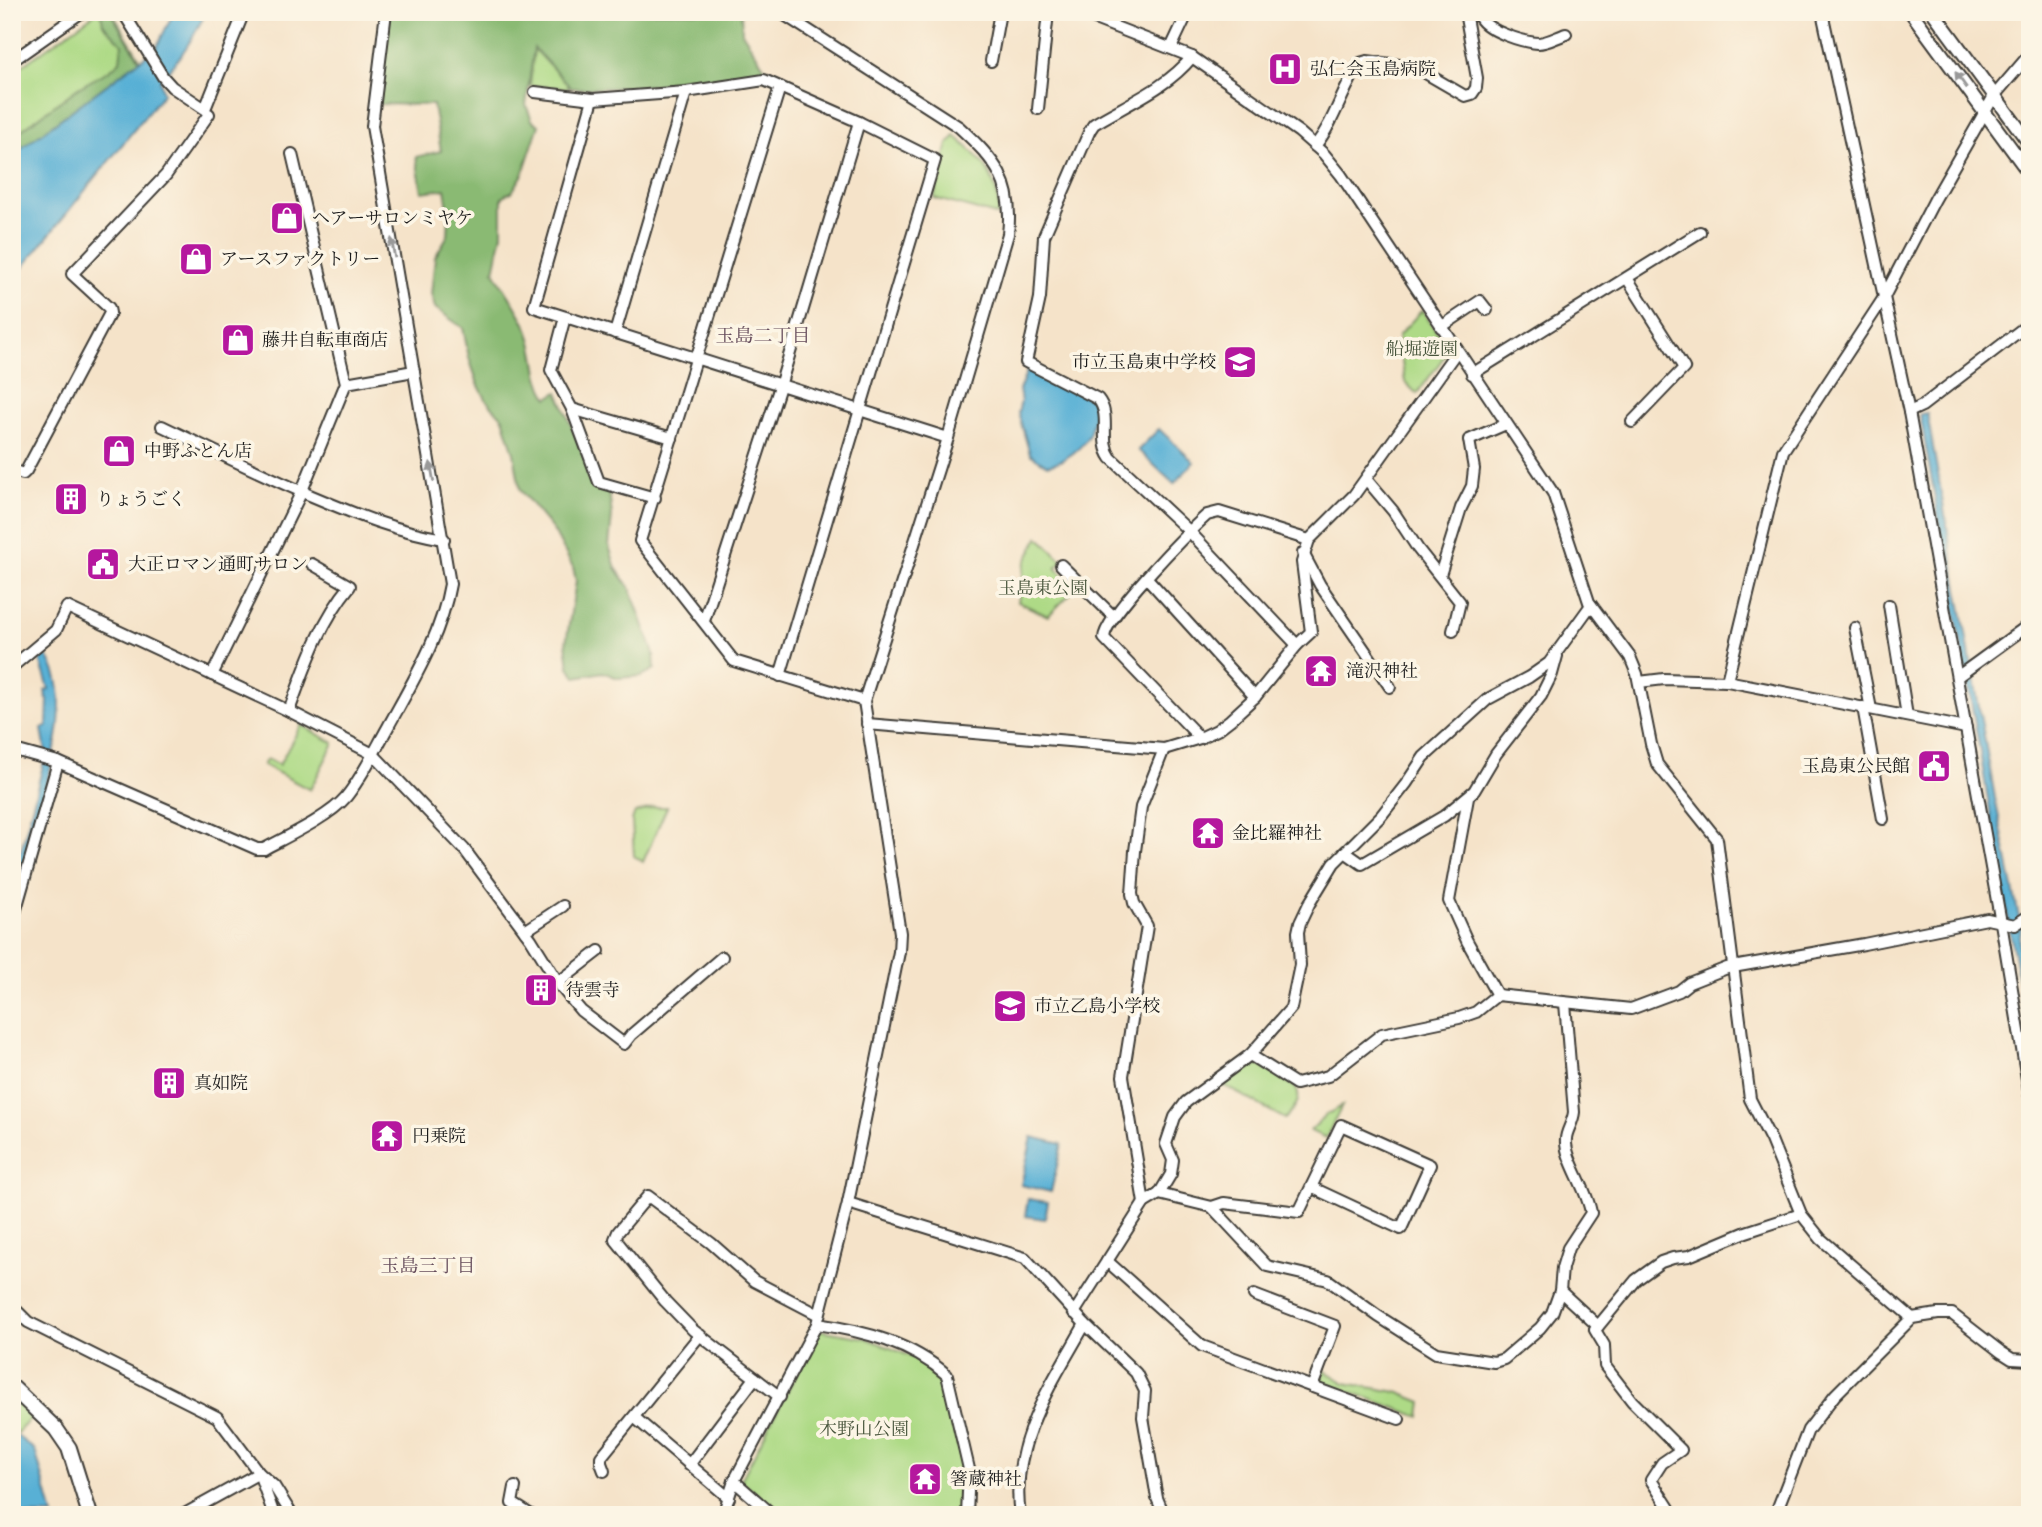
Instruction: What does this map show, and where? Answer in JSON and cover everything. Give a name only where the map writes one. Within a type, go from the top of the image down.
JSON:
[{"type":"main road","points":[[12,1387],[56,1429],[69,1448],[90,1515]]},
{"type":"street","points":[[12,61],[82,12]]},
{"type":"street","points":[[123,12],[172,87],[205,109],[244,12]]},
{"type":"street","points":[[12,746],[18,751],[58,762],[257,849],[264,849],[345,799],[430,650],[450,584],[372,125],[386,12]]},
{"type":"street","points":[[723,1515],[734,1481],[818,1320],[848,1203],[899,952],[900,933],[864,701],[948,438],[1008,234],[1010,217],[1005,184],[996,163],[959,127],[780,12]]},
{"type":"street","points":[[991,61],[1000,12]]},
{"type":"street","points":[[1038,109],[1048,12]]},
{"type":"street","points":[[1077,12],[1192,57],[1315,146],[1341,175],[1553,493],[1591,605],[1630,657],[1639,682],[1657,764],[1717,839],[1750,1098],[1771,1140],[1801,1214],[1821,1239],[1912,1318]]},
{"type":"street","points":[[1171,48],[1188,12]]},
{"type":"street","points":[[1315,146],[1326,131],[1360,63],[1367,61],[1415,67],[1456,92],[1465,96],[1472,94],[1476,88],[1476,78],[1465,12]]},
{"type":"street","points":[[1481,12],[1480,18],[1490,28],[1531,41],[1544,42],[1566,34]]},
{"type":"street","points":[[1822,12],[1909,412],[2030,1097]]},
{"type":"street","points":[[1911,12],[2030,174]]},
{"type":"street","points":[[1933,12],[2030,144]]},
{"type":"street","points":[[1727,681],[1783,451],[1883,299],[1984,112],[1994,96],[2030,54]]},
{"type":"street","points":[[1192,57],[1179,72],[1161,85],[1094,124],[1090,130],[1044,236],[1040,298],[1026,362],[1098,399],[1104,410],[1103,439],[1108,453],[1120,468],[1189,531],[1297,645]]},
{"type":"street","points":[[535,92],[593,99],[687,92],[764,80],[859,122],[935,160],[780,676]]},
{"type":"street","points":[[780,87],[640,541],[734,661],[864,701]]},
{"type":"street","points":[[615,333],[687,92]]},
{"type":"street","points":[[593,99],[534,307],[948,438]]},
{"type":"street","points":[[12,470],[23,474],[26,471],[110,313],[109,308],[72,274],[166,175],[209,114]]},
{"type":"street","points":[[704,621],[780,386],[859,122]]},
{"type":"street","points":[[212,675],[301,493],[346,383],[292,154]]},
{"type":"street","points":[[1472,374],[1700,232]]},
{"type":"street","points":[[1627,278],[1684,368],[1632,422]]},
{"type":"street","points":[[1441,327],[1474,303],[1480,301],[1487,310]]},
{"type":"street","points":[[565,317],[551,370],[572,409],[599,482],[655,498]]},
{"type":"street","points":[[1909,412],[1922,406],[2030,323]]},
{"type":"street","points":[[867,724],[1164,749],[1217,730],[1255,697],[1297,645],[1311,632],[1302,562],[1309,540],[1354,495],[1457,351]]},
{"type":"street","points":[[346,383],[414,371]]},
{"type":"street","points":[[572,409],[672,438]]},
{"type":"street","points":[[1440,575],[1461,508],[1472,486],[1474,469],[1469,440],[1506,424]]},
{"type":"street","points":[[162,426],[301,493],[379,524],[412,534],[444,539]]},
{"type":"street","points":[[1366,479],[1460,601],[1453,631]]},
{"type":"street","points":[[1200,738],[1104,638],[1103,633],[1147,578],[1207,515],[1219,512],[1309,540]]},
{"type":"street","points":[[1303,553],[1320,585],[1390,687]]},
{"type":"street","points":[[289,711],[310,654],[339,599],[350,586],[312,564]]},
{"type":"street","points":[[1061,565],[1114,617]]},
{"type":"street","points":[[1147,578],[1255,697]]},
{"type":"street","points":[[1074,1313],[1144,1203],[1159,1194],[1171,1174],[1173,1160],[1166,1144],[1175,1117],[1186,1102],[1250,1055],[1291,1008],[1300,965],[1300,923],[1315,892],[1334,863],[1381,816],[1424,757],[1452,730],[1488,699],[1549,663],[1591,605]]},
{"type":"street","points":[[1889,605],[1907,716]]},
{"type":"street","points":[[13,666],[56,630],[67,607],[289,711],[373,754],[464,849],[581,1011],[624,1044],[722,957]]},
{"type":"street","points":[[1956,677],[2030,624]]},
{"type":"street","points":[[1855,628],[1883,819]]},
{"type":"street","points":[[1345,852],[1362,864],[1444,816],[1468,797],[1496,754],[1541,696],[1552,674],[1560,647]]},
{"type":"street","points":[[1639,682],[1664,678],[1727,681],[1966,728]]},
{"type":"street","points":[[1144,1203],[1123,1076],[1147,926],[1132,894],[1135,850],[1142,807],[1164,749]]},
{"type":"street","points":[[12,923],[58,762]]},
{"type":"street","points":[[1468,797],[1449,901],[1467,941],[1497,995]]},
{"type":"street","points":[[525,930],[563,906]]},
{"type":"street","points":[[1250,1055],[1296,1084],[1328,1076],[1382,1034],[1468,1015],[1497,995],[1631,1009],[1679,991],[1727,968],[1987,919],[2015,925],[2030,915]]},
{"type":"street","points":[[559,982],[598,951]]},
{"type":"street","points":[[1212,1207],[1267,1266],[1328,1280],[1436,1353],[1494,1362],[1504,1359],[1540,1328],[1552,1312],[1560,1291],[1562,1268],[1568,1248],[1591,1213],[1566,1139],[1573,1123],[1574,1112],[1565,1003]]},
{"type":"street","points":[[1159,1194],[1212,1207],[1224,1203],[1299,1212],[1311,1187],[1341,1125],[1430,1165],[1401,1229],[1311,1187]]},
{"type":"street","points":[[780,1397],[700,1335],[666,1301],[615,1240],[618,1232],[648,1196],[710,1243],[754,1282],[818,1320],[880,1337],[911,1351],[947,1375],[969,1469],[967,1515]]},
{"type":"street","points":[[848,1203],[1025,1258],[1084,1324],[1136,1373],[1145,1391],[1143,1417],[1154,1484],[1162,1510],[1168,1515]]},
{"type":"street","points":[[1670,1515],[1669,1508],[1651,1479],[1662,1464],[1681,1450],[1632,1401],[1605,1366],[1604,1345],[1595,1330],[1636,1280],[1661,1262],[1689,1256],[1746,1232],[1801,1214]]},
{"type":"street","points":[[1107,1261],[1202,1346],[1399,1419]]},
{"type":"street","points":[[1560,1291],[1598,1326]]},
{"type":"street","points":[[1254,1295],[1335,1326],[1312,1387]]},
{"type":"street","points":[[12,1306],[28,1322],[216,1417],[259,1473],[274,1486],[292,1515]]},
{"type":"street","points":[[1775,1515],[1808,1430],[1835,1395],[1912,1318],[1952,1314],[2012,1359],[2030,1360]]},
{"type":"street","points":[[1020,1515],[1020,1471],[1035,1413],[1084,1324]]},
{"type":"street","points":[[604,1471],[601,1457],[700,1335]]},
{"type":"street","points":[[689,1465],[755,1378]]},
{"type":"street","points":[[634,1418],[729,1498]]},
{"type":"street","points":[[185,1514],[259,1473]]},
{"type":"street","points":[[259,1473],[274,1515]]},
{"type":"street","points":[[734,1481],[773,1515]]},
{"type":"street","points":[[515,1487],[512,1503],[531,1515]]},
{"type":"green space","points":[[97,12],[112,12],[141,60],[12,155],[12,73]]},
{"type":"green space","points":[[101,12],[110,12],[140,60],[12,155],[12,137],[120,61],[122,44],[103,24]]},
{"type":"green space","points":[[393,12],[741,12],[742,32],[767,71],[645,86],[571,88],[534,48],[526,105],[532,120],[539,125],[522,176],[512,192],[502,198],[502,234],[494,271],[527,327],[538,374],[548,398],[558,392],[595,485],[609,490],[612,516],[609,546],[616,568],[630,588],[654,654],[655,669],[642,676],[618,678],[603,672],[576,677],[569,667],[566,643],[576,581],[573,567],[553,530],[520,490],[514,453],[503,418],[487,401],[478,384],[463,328],[435,308],[431,294],[435,257],[448,235],[449,215],[445,189],[422,192],[416,157],[441,151],[433,105],[377,104],[384,22]]},
{"type":"green space","points":[[534,48],[571,88],[530,86]]},
{"type":"green space","points":[[955,136],[988,170],[996,190],[999,216],[934,198],[948,144]]},
{"type":"green space","name":"船堀遊園","points":[[1422,310],[1449,350],[1417,394],[1405,382],[1398,336]]},
{"type":"green space","name":"玉島東公園","points":[[1039,537],[1063,561],[1056,568],[1076,588],[1048,616],[1018,602],[1025,563]]},
{"type":"green space","points":[[301,725],[334,743],[310,790],[263,765],[267,759],[279,765]]},
{"type":"green space","points":[[654,807],[667,807],[643,862],[634,856],[632,821],[635,813]]},
{"type":"green space","points":[[1257,1063],[1295,1087],[1298,1100],[1285,1119],[1223,1085],[1243,1067]]},
{"type":"green space","points":[[1342,1106],[1326,1138],[1310,1131],[1327,1114]]},
{"type":"green space","name":"木野山公園","points":[[819,1330],[866,1338],[927,1363],[935,1369],[945,1385],[965,1469],[965,1508],[951,1515],[781,1515],[741,1480]]},
{"type":"green space","points":[[1324,1370],[1345,1383],[1397,1392],[1422,1402],[1420,1417],[1320,1381]]},
{"type":"green space","points":[[12,1397],[33,1416],[17,1433],[12,1429]]},
{"type":"water","points":[[174,12],[206,12],[186,48],[160,80],[163,94],[12,281],[12,155],[156,48]]},
{"type":"water","points":[[1028,368],[1097,402],[1101,407],[1095,415],[1087,438],[1078,449],[1047,465],[1030,454],[1018,413],[1021,401],[1019,390]]},
{"type":"water","points":[[1927,413],[1995,798],[2021,928],[2019,945],[2030,1005],[2030,1050],[1920,414]]},
{"type":"water","points":[[1159,429],[1194,462],[1174,484],[1138,450]]},
{"type":"water","points":[[46,655],[55,671],[59,690],[58,732],[31,846],[22,866],[12,876],[12,864],[21,850],[46,754],[42,728],[47,727],[48,699],[45,690],[49,689],[40,660]]},
{"type":"water","points":[[1032,1137],[1062,1144],[1051,1192],[1021,1185]]},
{"type":"water","points":[[1028,1199],[1048,1202],[1045,1219],[1025,1216]]},
{"type":"water","points":[[12,1432],[35,1450],[53,1515],[12,1515]]},
{"type":"place","name":"弘仁会玉島病院","points":[[1285,69]]},
{"type":"place","name":"ヘアーサロンミヤケ","points":[[287,218]]},
{"type":"place","name":"アースファクトリー","points":[[196,259]]},
{"type":"place","name":"藤井自転車商店","points":[[238,340]]},
{"type":"place","name":"市立玉島東中学校","points":[[1240,362]]},
{"type":"place","name":"中野ふとん店","points":[[119,451]]},
{"type":"place","name":"りょうごく","points":[[71,499]]},
{"type":"place","name":"大正ロマン通町サロン","points":[[103,564]]},
{"type":"place","name":"滝沢神社","points":[[1321,671]]},
{"type":"place","name":"玉島東公民館","points":[[1934,766]]},
{"type":"place","name":"金比羅神社","points":[[1208,833]]},
{"type":"place","name":"待雲寺","points":[[541,990]]},
{"type":"place","name":"市立乙島小学校","points":[[1010,1006]]},
{"type":"place","name":"真如院","points":[[169,1083]]},
{"type":"place","name":"円乗院","points":[[387,1136]]},
{"type":"place","name":"箸蔵神社","points":[[925,1479]]},
{"type":"district","name":"玉島二丁目","points":[[763,335]]},
{"type":"district","name":"玉島三丁目","points":[[428,1265]]}]
